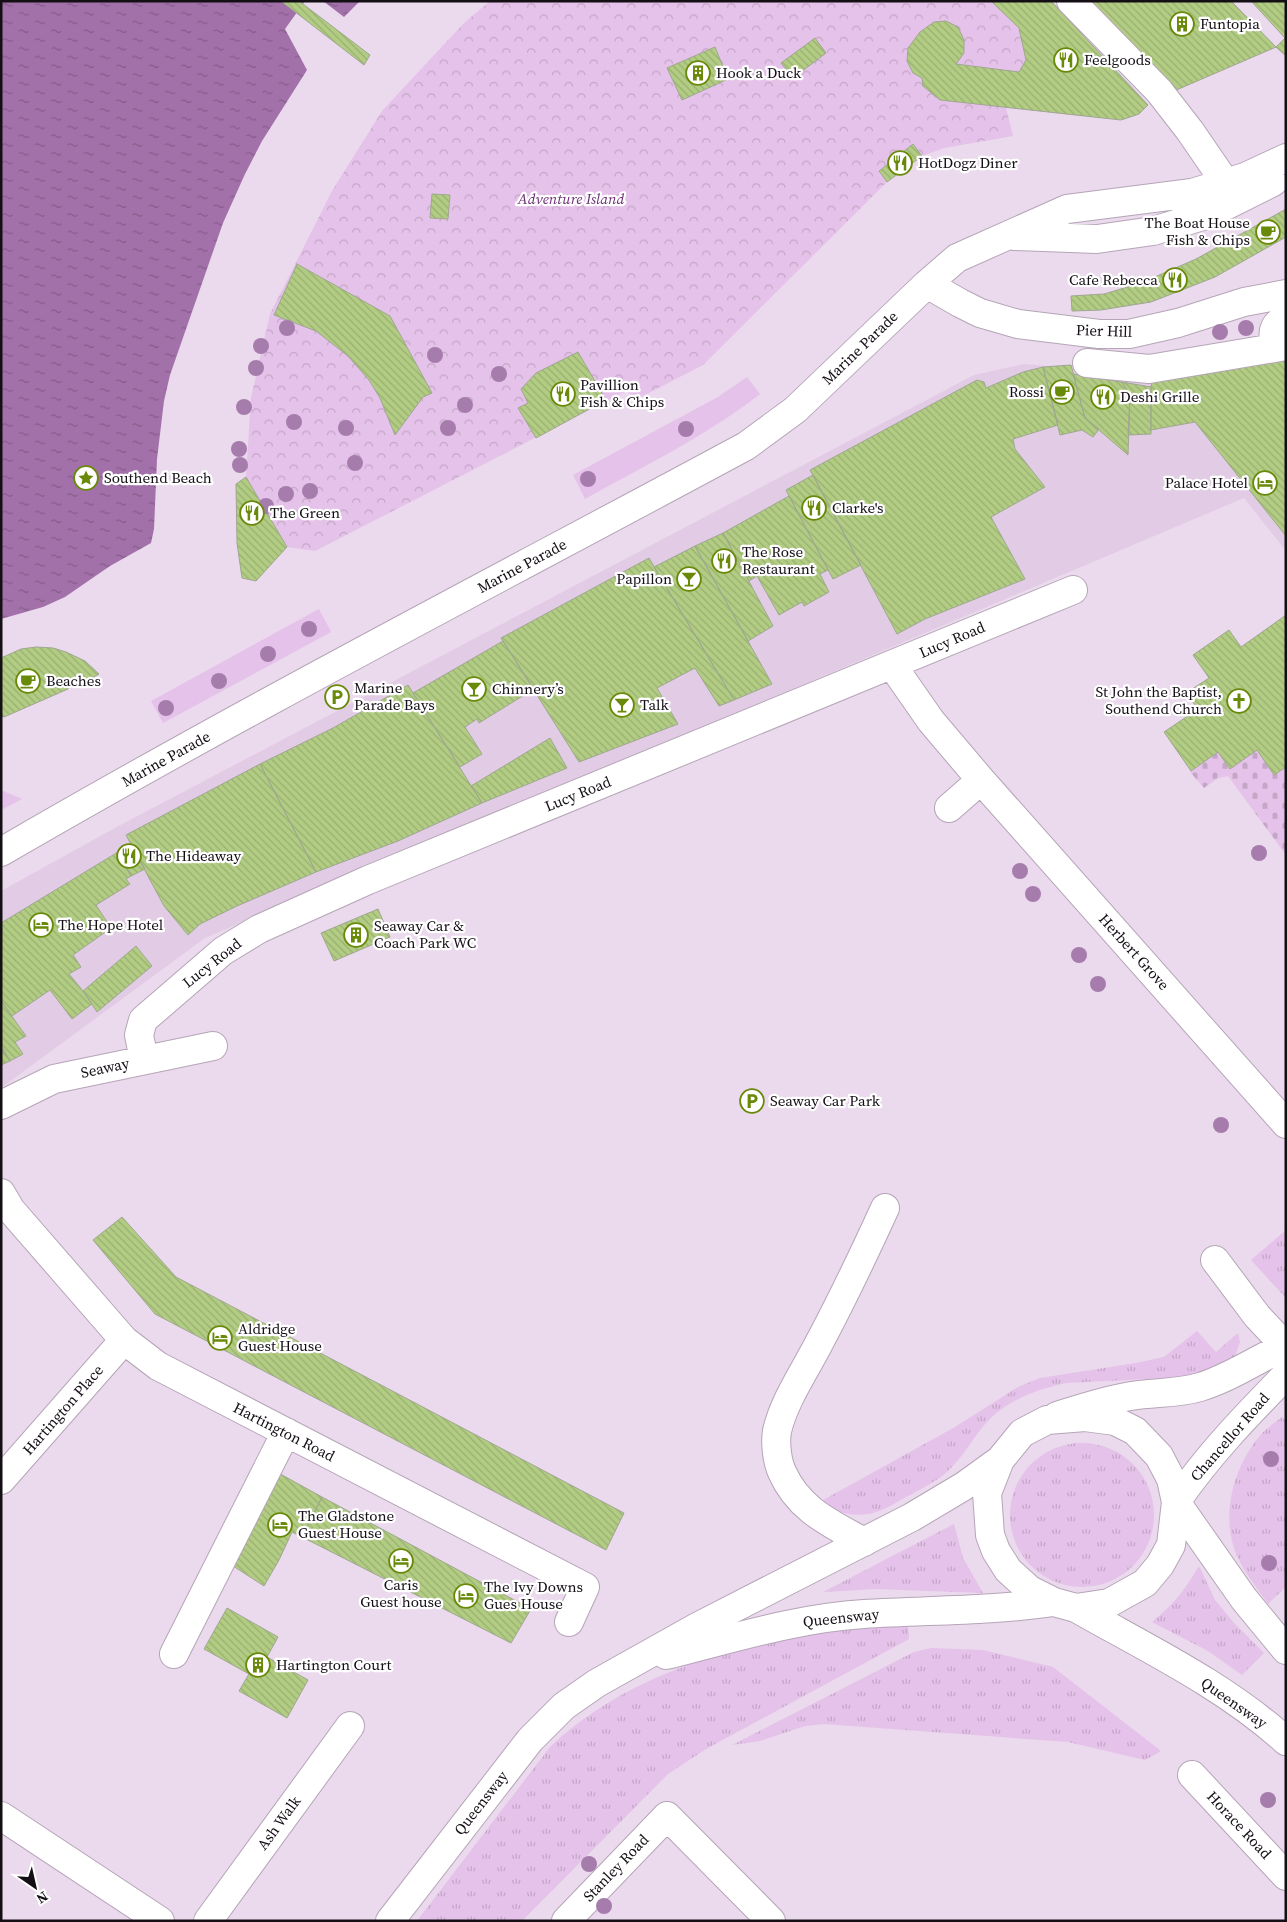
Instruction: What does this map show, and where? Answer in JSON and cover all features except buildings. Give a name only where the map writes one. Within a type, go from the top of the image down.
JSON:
[{"type":"street","points":[[1071,1],[1159,91],[1190,131],[1225,182],[1237,189],[1253,192]]},
{"type":"street","name":"Marine Parade","points":[[1,852],[62,816],[397,631],[746,446],[795,410],[927,284],[957,258],[1067,209],[1192,193],[1245,177],[1286,158]]},
{"type":"street","name":"Marine Parade","points":[[1010,236],[1097,239],[1153,231],[1209,214],[1286,176]]},
{"type":"street","name":"Pier Hill","points":[[927,284],[960,304],[990,316],[1018,324],[1099,334],[1129,334],[1178,323],[1244,302],[1286,294]]},
{"type":"street","points":[[1087,363],[1149,370],[1280,347],[1273,335],[1274,327],[1286,319]]},
{"type":"street","name":"Lucy Road","points":[[144,1060],[139,1035],[143,1020],[223,951],[259,929],[378,876],[1073,590]]},
{"type":"street","name":"Herbert Grove","points":[[892,665],[931,721],[981,780],[1286,1124]]},
{"type":"street","points":[[949,808],[981,780]]},
{"type":"street","name":"Seaway","points":[[1,1105],[54,1079],[213,1046]]},
{"type":"street","name":"Hartington Road","points":[[1,1194],[11,1210],[124,1340],[158,1366],[585,1588],[569,1622]]},
{"type":"street","points":[[864,1542],[815,1514],[798,1497],[781,1470],[777,1451],[777,1433],[783,1412],[834,1316],[885,1208]]},
{"type":"street","points":[[1046,1420],[1092,1404],[1124,1397],[1172,1393],[1198,1388],[1225,1378],[1285,1346],[1257,1316],[1215,1260]]},
{"type":"street","name":"Hartington Place","points":[[1,1480],[124,1340]]},
{"type":"street","name":"Chancellor Road","points":[[1176,1502],[1189,1482],[1233,1430],[1286,1375]]},
{"type":"street","name":"Queensway","points":[[390,1921],[530,1740],[564,1706],[597,1683],[632,1663],[697,1626],[912,1517],[964,1486],[1000,1460],[1022,1433],[1046,1420],[1085,1416],[1115,1420],[1135,1432],[1159,1456],[1171,1479],[1176,1502],[1171,1545],[1160,1565],[1145,1583],[1110,1603],[863,1614],[805,1621],[632,1663]]},
{"type":"street","points":[[174,1654],[286,1432]]},
{"type":"street","name":"Queensway","points":[[1000,1460],[987,1493],[990,1535],[996,1551],[1008,1570],[1030,1590],[1065,1605],[1230,1696],[1286,1741]]},
{"type":"street","name":"Queensway","points":[[1176,1502],[1244,1599],[1286,1650]]},
{"type":"street","name":"Ash Walk","points":[[208,1921],[350,1726]]},
{"type":"street","name":"Horace Road","points":[[1192,1775],[1286,1876]]},
{"type":"street","points":[[1,1816],[160,1921]]},
{"type":"street","name":"Stanley Road","points":[[566,1921],[667,1816],[772,1921]]},
{"type":"shaded area","points":[[1286,352],[1286,551],[1244,498],[205,938],[1,1088],[1,891],[113,829],[974,375],[1024,364],[1147,374]]},
{"type":"green space","name":"Adventure Island","points":[[490,1],[1051,1],[1148,105],[1139,114],[1121,120],[1006,108],[1013,136],[944,148],[922,156],[913,145],[879,170],[887,182],[703,365],[633,401],[628,390],[315,551],[287,547],[246,477],[251,398],[270,314],[332,191],[382,111],[464,23]]},
{"type":"green space","points":[[747,377],[760,394],[696,437],[585,499],[573,475],[718,397]]},
{"type":"green space","points":[[319,609],[331,632],[163,723],[151,701]]},
{"type":"green space","points":[[1257,750],[1274,775],[1286,767],[1286,855],[1228,776],[1218,778],[1204,788],[1190,772],[1218,752],[1230,769]]},
{"type":"green space","points":[[1,790],[22,799],[1,810]]},
{"type":"green space","points":[[1286,1230],[1286,1298],[1251,1260]]},
{"type":"green space","points":[[1197,1331],[1216,1352],[1238,1333],[1240,1342],[1233,1361],[1208,1376],[1066,1383],[1041,1390],[1018,1399],[995,1414],[981,1429],[958,1461],[946,1472],[932,1483],[889,1507],[861,1515],[846,1514],[818,1503],[955,1427],[1018,1387],[1040,1378],[1164,1357]]},
{"type":"green space","points":[[1282,1417],[1286,1421],[1286,1587],[1268,1604],[1237,1556],[1232,1541],[1230,1509],[1236,1478],[1242,1463],[1264,1431]]},
{"type":"green space","points":[[1082,1443],[1109,1449],[1122,1455],[1133,1464],[1142,1475],[1148,1488],[1154,1515],[1148,1542],[1142,1555],[1133,1566],[1122,1575],[1109,1581],[1082,1587],[1055,1581],[1042,1575],[1031,1566],[1022,1555],[1016,1542],[1010,1515],[1016,1488],[1022,1475],[1031,1464],[1042,1455],[1055,1449]]},
{"type":"green space","points":[[954,1524],[963,1558],[983,1593],[876,1589],[823,1592]]},
{"type":"green space","points":[[1199,1566],[1215,1600],[1235,1624],[1264,1653],[1242,1675],[1208,1651],[1152,1622],[1178,1597]]},
{"type":"green space","points":[[861,1625],[908,1625],[909,1639],[706,1749],[668,1774],[522,1921],[417,1921],[550,1747],[583,1720],[618,1697],[656,1678],[695,1662],[778,1640]]},
{"type":"green space","points":[[931,1648],[983,1650],[1053,1667],[1161,1751],[1145,1760],[1068,1742],[824,1724],[805,1726],[760,1741],[732,1745],[914,1652]]},
{"type":"water","points":[[1,1],[305,1],[285,29],[307,70],[262,141],[245,174],[223,223],[170,375],[164,401],[157,459],[154,529],[151,543],[110,566],[65,597],[43,607],[1,619]]},
{"type":"water","points":[[323,1],[360,1],[344,17]]},
{"type":"place","name":"Funtopia","points":[[1182,24]]},
{"type":"place","name":"Feelgoods","points":[[1066,60]]},
{"type":"place","name":"Hook a Duck","points":[[698,73]]},
{"type":"place","name":"HotDogz Diner","points":[[900,163]]},
{"type":"place","name":"The Boat House Fish & Chips","points":[[1268,232]]},
{"type":"place","name":"Cafe Rebecca","points":[[1175,280]]},
{"type":"place","name":"Rossi","points":[[1062,392]]},
{"type":"place","name":"Pavillion Fish & Chips","points":[[563,394]]},
{"type":"place","name":"Deshi Grille","points":[[1103,397]]},
{"type":"place","name":"Southend Beach","points":[[86,478]]},
{"type":"place","name":"Palace Hotel","points":[[1265,483]]},
{"type":"place","name":"Clarke's","points":[[814,508]]},
{"type":"place","name":"The Green","points":[[252,513]]},
{"type":"place","name":"The Rose Restaurant","points":[[724,561]]},
{"type":"place","name":"Papillon","points":[[689,579]]},
{"type":"place","name":"Beaches","points":[[28,681]]},
{"type":"place","name":"Chinnery’s","points":[[474,689]]},
{"type":"place","name":"Marine Parade Bays","points":[[337,697]]},
{"type":"place","name":"St John the Baptist, Southend Church","points":[[1239,701]]},
{"type":"place","name":"Talk","points":[[622,705]]},
{"type":"place","name":"The Hideaway","points":[[129,856]]},
{"type":"place","name":"The Hope Hotel","points":[[41,925]]},
{"type":"place","name":"Seaway Car & Coach Park WC","points":[[356,935]]},
{"type":"place","name":"Seaway Car Park","points":[[752,1101]]},
{"type":"place","name":"Aldridge Guest House","points":[[220,1338]]},
{"type":"place","name":"The Gladstone Guest House","points":[[280,1525]]},
{"type":"place","name":"Caris Guest house","points":[[401,1561]]},
{"type":"place","name":"The Ivy Downs Gues House","points":[[466,1596]]},
{"type":"place","name":"Hartington Court","points":[[258,1665]]}]
